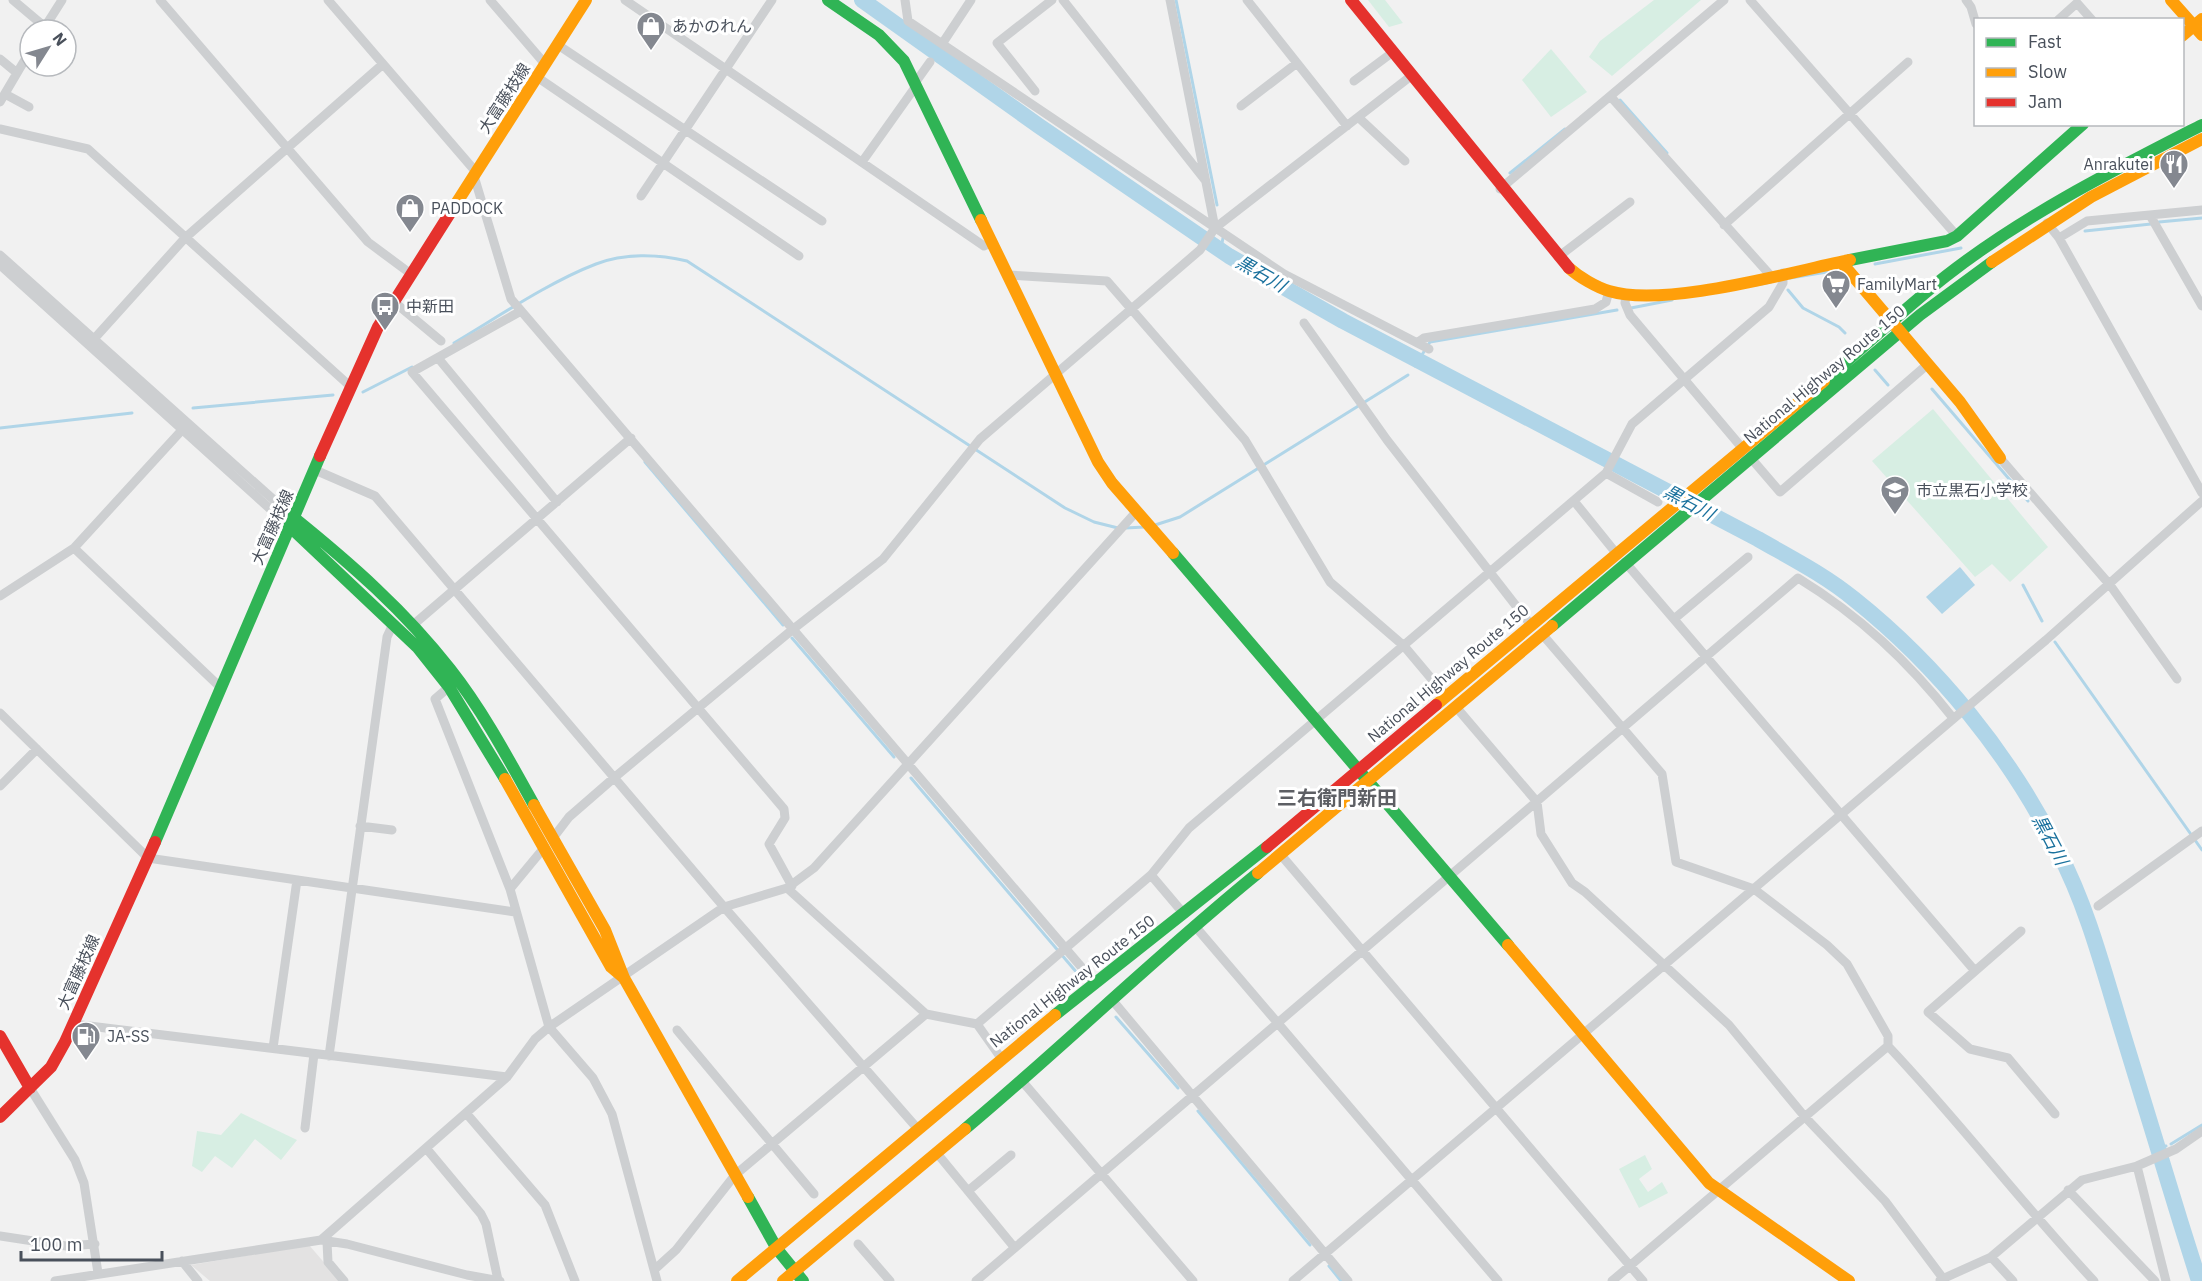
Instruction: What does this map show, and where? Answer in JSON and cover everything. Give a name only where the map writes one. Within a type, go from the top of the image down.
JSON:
[{"type":"main road","name":"大富藤枝線","points":[[0,1117],[51,1067],[73,1023],[148,858],[291,522],[351,387],[393,301],[586,0]]},
{"type":"main road","points":[[828,0],[893,45],[904,61],[1098,462],[1137,511],[1359,769],[1709,1183],[1849,1281]]},
{"type":"main road","points":[[1352,0],[1500,189],[1558,257],[1576,274],[1609,291],[1626,294],[1657,296],[1686,293],[1939,244],[1957,236],[2081,126]]},
{"type":"main road","points":[[2171,0],[2199,26],[2184,35]]},
{"type":"main road","name":"National Highway Route 150","points":[[1898,327],[1908,307],[1948,275],[2031,218],[2082,188],[2202,125]]},
{"type":"main road","name":"National Highway Route 150","points":[[783,1281],[799,1276],[936,1152],[1022,1081],[1194,925],[1281,855],[1542,634],[1621,558],[1698,492],[1898,327],[2047,223],[2103,189],[2202,139]]},
{"type":"main road","points":[[1841,262],[1969,413],[2000,458]]},
{"type":"main road","points":[[291,522],[418,648],[449,687],[485,744],[611,967],[624,978]]},
{"type":"main road","points":[[291,522],[392,603],[413,625],[475,704],[553,838],[620,962],[624,978],[735,1175],[777,1249],[799,1276]]},
{"type":"main road","name":"National Highway Route 150","points":[[737,1281],[1001,1058],[1184,914],[1531,625],[1621,558]]},
{"type":"main road","points":[[0,1036],[30,1089]]},
{"type":"street","points":[[13,0],[33,18]]},
{"type":"street","points":[[50,18],[62,0]]},
{"type":"street","points":[[160,0],[368,242],[411,274]]},
{"type":"street","points":[[328,0],[475,174],[519,308],[906,763],[1062,951],[1095,982]]},
{"type":"street","points":[[490,0],[545,64]]},
{"type":"street","points":[[625,0],[984,246],[992,242]]},
{"type":"street","points":[[641,196],[772,0]]},
{"type":"street","points":[[905,0],[908,21],[1215,228],[1284,273],[1423,346],[1424,338],[1595,309],[1606,302],[1609,291]]},
{"type":"street","points":[[942,44],[971,0]]},
{"type":"street","points":[[1035,91],[997,43],[1052,0]]},
{"type":"street","points":[[1063,0],[1206,181]]},
{"type":"street","points":[[1170,0],[1215,228]]},
{"type":"street","points":[[1247,0],[1347,126]]},
{"type":"street","points":[[1500,189],[1724,0]]},
{"type":"street","points":[[1750,0],[1957,236]]},
{"type":"street","points":[[1970,1],[1974,18]]},
{"type":"street","points":[[2060,18],[2077,3],[2090,18]]},
{"type":"street","points":[[558,45],[822,221]]},
{"type":"street","points":[[1354,81],[1393,52]]},
{"type":"street","points":[[0,59],[17,73],[3,98],[29,107]]},
{"type":"street","points":[[862,162],[930,62]]},
{"type":"street","points":[[1724,225],[1908,62]]},
{"type":"street","points":[[1241,106],[1297,63]]},
{"type":"street","points":[[94,339],[185,238],[383,64]]},
{"type":"street","points":[[553,838],[569,817],[615,777],[792,630],[883,559],[973,446],[1055,372],[1200,250],[1215,228],[1411,76]]},
{"type":"street","points":[[537,77],[799,256]]},
{"type":"street","points":[[977,1024],[1151,875],[1189,828],[1606,473],[1632,424],[1769,307],[1783,283],[1777,275],[1724,225],[1611,97]]},
{"type":"street","points":[[1358,117],[1405,161]]},
{"type":"street","points":[[0,129],[88,149],[351,387]]},
{"type":"street","points":[[1558,257],[1630,202]]},
{"type":"street","points":[[2059,238],[2087,221],[2151,217],[2202,210]]},
{"type":"street","points":[[2151,217],[2202,306]]},
{"type":"street","points":[[2047,223],[2059,238],[2202,493]]},
{"type":"street","points":[[0,255],[291,522]]},
{"type":"street","points":[[0,265],[182,430],[291,522]]},
{"type":"street","points":[[1008,275],[1107,280],[1245,440],[1330,582],[1404,646],[1446,696]]},
{"type":"street","points":[[1626,294],[1624,303],[1630,315],[1780,492],[1928,364]]},
{"type":"street","points":[[393,301],[441,341]]},
{"type":"street","points":[[519,308],[412,372],[784,809],[785,818],[769,844],[789,887],[926,1014],[977,1024],[1001,1058]]},
{"type":"street","points":[[1304,323],[1361,404],[1531,625]]},
{"type":"street","points":[[438,358],[557,502]]},
{"type":"street","points":[[0,596],[74,548],[182,430]]},
{"type":"street","points":[[413,625],[631,438]]},
{"type":"street","points":[[2000,458],[2110,585],[2177,679]]},
{"type":"street","points":[[315,470],[375,496],[724,907],[917,1128]]},
{"type":"street","points":[[1606,473],[1658,502]]},
{"type":"street","points":[[1574,501],[1975,971]]},
{"type":"street","points":[[1293,1281],[2110,585],[2202,501]]},
{"type":"street","points":[[324,1241],[507,1077],[536,1039],[549,1027],[624,978],[724,907],[789,887],[814,868],[906,763],[1137,511]]},
{"type":"street","points":[[74,548],[220,687]]},
{"type":"street","points":[[1674,619],[1748,557]]},
{"type":"street","points":[[976,1281],[1798,578],[1848,611],[1880,636],[1954,716]]},
{"type":"street","points":[[329,1056],[387,637],[393,624]]},
{"type":"street","points":[[1542,634],[1662,774],[1676,862],[1754,889],[1847,964],[1888,1036],[1888,1046],[1936,1096],[2036,1219],[2094,1281]]},
{"type":"street","points":[[449,687],[435,699],[510,889],[549,1027],[593,1078],[612,1114],[657,1281]]},
{"type":"street","points":[[1456,707],[1538,802],[1541,834],[1572,883],[1585,892],[1729,1025],[1805,1117],[1885,1201],[1941,1279],[1991,1257],[2082,1180],[2137,1166],[2176,1149],[2199,1134],[2202,1145]]},
{"type":"street","points":[[0,713],[148,858],[515,912]]},
{"type":"street","points":[[0,786],[37,748]]},
{"type":"street","points":[[360,826],[392,830]]},
{"type":"street","points":[[2098,906],[2196,836]]},
{"type":"street","points":[[510,889],[543,849]]},
{"type":"street","points":[[1281,855],[1643,1281]]},
{"type":"street","points":[[1151,875],[1184,914]]},
{"type":"street","points":[[273,1047],[297,880]]},
{"type":"street","points":[[1194,925],[1498,1281]]},
{"type":"street","points":[[2021,932],[1928,1012],[1970,1049],[2008,1058],[2055,1114]]},
{"type":"street","points":[[1113,1000],[1348,1281]]},
{"type":"street","points":[[654,1270],[676,1250],[735,1175],[926,1014]]},
{"type":"street","points":[[73,1023],[507,1077]]},
{"type":"street","points":[[677,1030],[814,1194]]},
{"type":"street","points":[[1612,1281],[1888,1046]]},
{"type":"street","points":[[304,1128],[314,1054]]},
{"type":"street","points":[[1022,1081],[1193,1281]]},
{"type":"street","points":[[30,1089],[75,1160],[84,1183],[98,1273]]},
{"type":"street","points":[[466,1113],[545,1205],[575,1281]]},
{"type":"street","points":[[55,1281],[324,1241],[347,1244],[499,1281],[486,1224],[481,1214],[426,1148]]},
{"type":"street","points":[[936,1152],[1014,1247]]},
{"type":"street","points":[[968,1191],[1011,1155]]},
{"type":"street","points":[[2137,1166],[2166,1281]]},
{"type":"street","points":[[2068,1190],[2155,1281]]},
{"type":"street","points":[[0,1236],[66,1245],[95,1244]]},
{"type":"street","points":[[324,1241],[328,1262],[344,1281]]},
{"type":"street","points":[[858,1244],[890,1281]]},
{"type":"street","points":[[1991,1257],[2013,1281]]},
{"type":"street","points":[[182,1262],[198,1281]]},
{"type":"shaded area","points":[[309,1245],[340,1281],[210,1281],[191,1265]]},
{"type":"green space","points":[[1368,0],[1385,0],[1403,23],[1389,27]]},
{"type":"green space","points":[[1654,0],[1701,0],[1612,76],[1589,57],[1600,41]]},
{"type":"green space","points":[[1551,49],[1587,92],[1551,117],[1522,80]]},
{"type":"green space","points":[[1933,409],[2048,547],[2010,582],[1992,564],[1975,577],[1872,461]]},
{"type":"green space","points":[[241,1113],[297,1140],[281,1160],[255,1139],[232,1168],[215,1156],[202,1172],[192,1166],[197,1131],[221,1135]]},
{"type":"green space","points":[[1645,1155],[1652,1169],[1639,1179],[1648,1192],[1662,1182],[1668,1193],[1639,1208],[1619,1169]]},
{"type":"water","points":[[1960,567],[1975,585],[1942,614],[1926,597]]},
{"type":"waterway","name":"黒石川","points":[[862,0],[1039,126],[1229,256],[1343,321],[1758,539],[1820,574],[1843,590],[1915,653],[1970,714],[1995,747],[2039,815],[2069,873],[2095,941],[2199,1281]]},
{"type":"waterway","points":[[1176,0],[1217,205]]},
{"type":"waterway","points":[[1620,100],[1667,153]]},
{"type":"waterway","points":[[1510,173],[1565,129]]},
{"type":"waterway","points":[[2159,222],[2202,218]]},
{"type":"waterway","points":[[2085,231],[2151,224]]},
{"type":"waterway","points":[[1223,238],[1222,243],[1229,256]]},
{"type":"waterway","points":[[1875,264],[1961,248]]},
{"type":"waterway","points":[[454,343],[542,290],[578,271],[607,260],[641,256],[687,261],[1065,508],[1094,522],[1118,528]]},
{"type":"waterway","points":[[1790,278],[1827,272]]},
{"type":"waterway","points":[[1756,285],[1771,282]]},
{"type":"waterway","points":[[1788,290],[1803,308],[1839,327],[1845,333]]},
{"type":"waterway","points":[[1631,308],[1672,300]]},
{"type":"waterway","points":[[1415,366],[1430,342],[1617,310]]},
{"type":"waterway","points":[[363,392],[412,367]]},
{"type":"waterway","points":[[1875,370],[1888,385]]},
{"type":"waterway","points":[[1155,525],[1180,517],[1408,375]]},
{"type":"waterway","points":[[1932,389],[2028,501]]},
{"type":"waterway","points":[[193,408],[333,395]]},
{"type":"waterway","points":[[0,428],[132,413]]},
{"type":"waterway","points":[[645,462],[783,625]]},
{"type":"waterway","points":[[1125,528],[1145,527]]},
{"type":"waterway","points":[[2023,585],[2042,621]]},
{"type":"waterway","points":[[792,638],[894,757]]},
{"type":"waterway","points":[[2055,642],[2202,850]]},
{"type":"waterway","points":[[911,778],[1078,974]]},
{"type":"waterway","points":[[1116,1017],[1178,1088]]},
{"type":"waterway","points":[[1198,1111],[1310,1245]]},
{"type":"waterway","points":[[2171,1144],[2202,1125]]},
{"type":"waterway","points":[[2157,1148],[2166,1146]]},
{"type":"waterway","points":[[1329,1266],[1341,1281]]},
{"type":"traffic: fast","points":[[828,0],[879,35],[904,61],[981,220]]},
{"type":"traffic: fast","points":[[1824,381],[1946,276],[2007,233],[2070,194],[2202,125]]},
{"type":"traffic: fast","points":[[1850,260],[1947,241],[1957,236],[2081,126]]},
{"type":"traffic: fast","points":[[1552,626],[1920,315],[1992,262]]},
{"type":"traffic: fast","points":[[155,842],[320,456]]},
{"type":"traffic: fast","points":[[293,517],[376,588],[433,648],[484,718],[534,805]]},
{"type":"traffic: fast","points":[[289,526],[418,648],[449,687],[505,779]]},
{"type":"traffic: fast","points":[[1173,553],[1508,945]]},
{"type":"traffic: fast","points":[[1055,1015],[1267,847]]},
{"type":"traffic: fast","points":[[965,1129],[1258,873]]},
{"type":"traffic: fast","points":[[748,1197],[777,1249],[803,1281]]},
{"type":"traffic: slow","points":[[452,210],[586,0]]},
{"type":"traffic: slow","points":[[2171,0],[2202,35]]},
{"type":"traffic: slow","points":[[2184,34],[2202,19]]},
{"type":"traffic: slow","points":[[1992,262],[2091,197],[2202,139]]},
{"type":"traffic: slow","points":[[981,220],[1098,462],[1112,483],[1173,553]]},
{"type":"traffic: slow","points":[[1569,268],[1609,291],[1633,295],[1662,295],[1762,280],[1850,260]]},
{"type":"traffic: slow","points":[[1841,262],[1960,402],[2000,458]]},
{"type":"traffic: slow","points":[[1436,705],[1824,381]]},
{"type":"traffic: slow","points":[[1258,873],[1552,626]]},
{"type":"traffic: slow","points":[[505,779],[611,967],[624,978]]},
{"type":"traffic: slow","points":[[534,805],[605,930],[624,978],[748,1197]]},
{"type":"traffic: slow","points":[[1508,945],[1709,1183],[1849,1281]]},
{"type":"traffic: slow","points":[[737,1281],[1055,1015]]},
{"type":"traffic: slow","points":[[783,1281],[965,1129]]},
{"type":"traffic: jam","points":[[1351,0],[1569,268]]},
{"type":"traffic: jam","points":[[320,456],[378,327],[452,210]]},
{"type":"traffic: jam","points":[[1267,847],[1436,705]]},
{"type":"traffic: jam","points":[[0,1117],[51,1067],[65,1042],[155,842]]},
{"type":"traffic: jam","points":[[0,1036],[30,1088]]},
{"type":"place","name":"あかのれん","points":[[651,52]]},
{"type":"place","name":"Anrakutei","points":[[2174,190]]},
{"type":"place","name":"PADDOCK","points":[[410,234]]},
{"type":"place","name":"FamilyMart","points":[[1836,310]]},
{"type":"place","name":"中新田","points":[[385,332]]},
{"type":"place","name":"市立黒石小学校","points":[[1895,516]]},
{"type":"place","name":"JA-SS","points":[[86,1062]]},
{"type":"district","name":"三右衛門新田","points":[[1337,798]]}]
